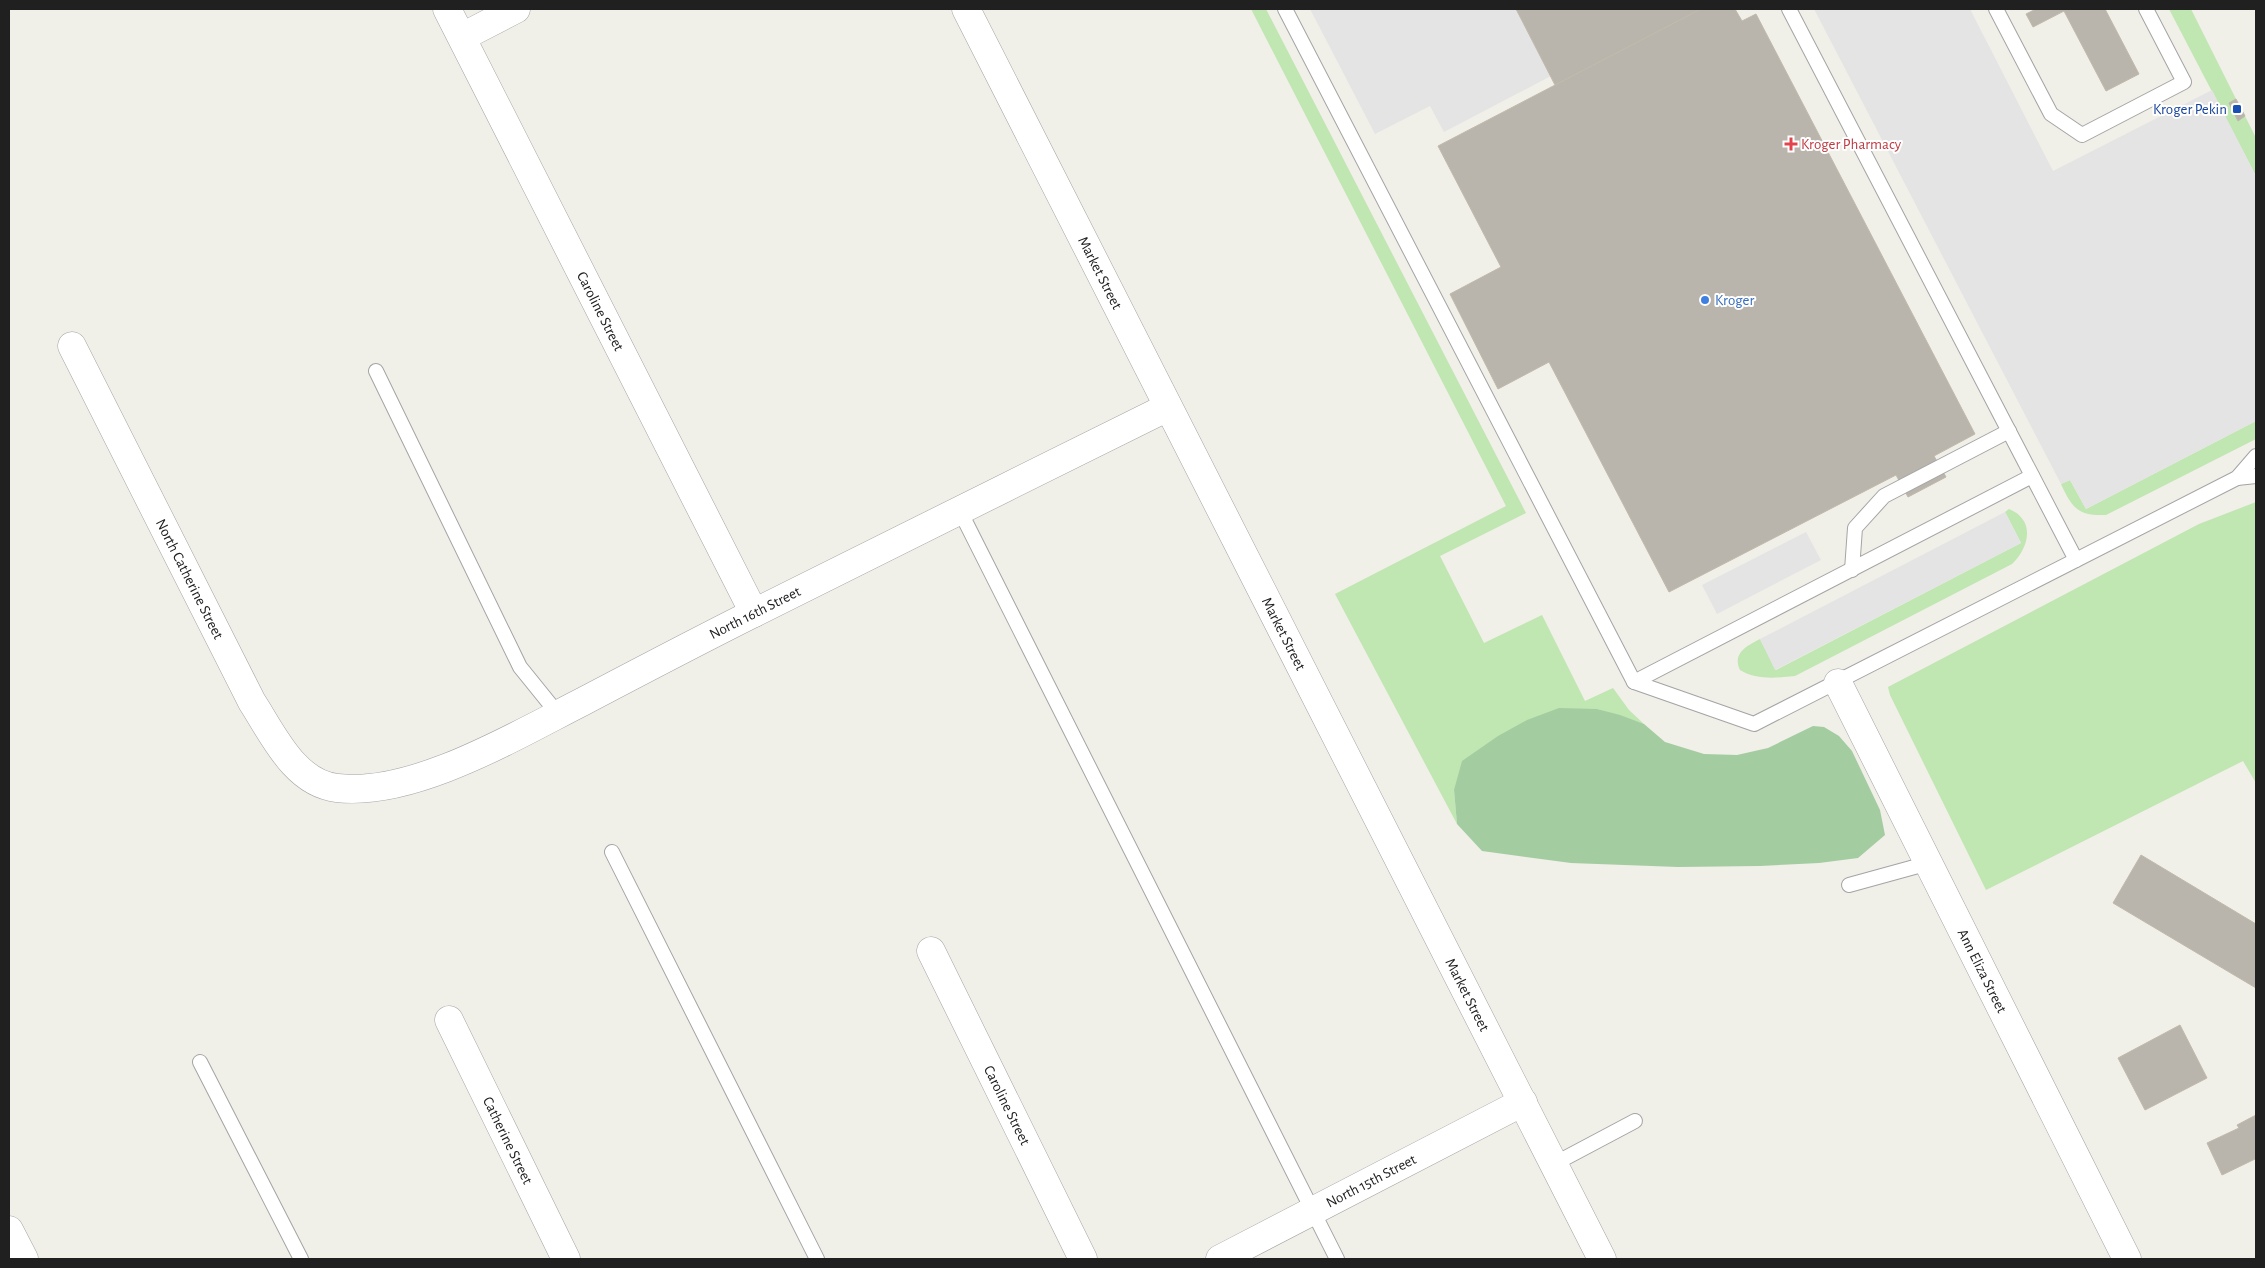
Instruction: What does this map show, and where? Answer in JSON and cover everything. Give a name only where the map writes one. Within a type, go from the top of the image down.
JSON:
[{"type":"street","name":"Caroline Street","points":[[447,9],[754,613]]},
{"type":"street","points":[[462,37],[516,9]]},
{"type":"street","name":"Market Street","points":[[966,9],[1602,1259]]},
{"type":"street","name":"North Catherine Street","points":[[72,346],[252,702],[283,750],[300,770],[316,782],[335,788]]},
{"type":"street","name":"North 16th Street","points":[[335,788],[361,789],[427,774],[480,754],[754,613],[1168,408]]},
{"type":"street","name":"Ann Eliza Street","points":[[1838,683],[2127,1259]]},
{"type":"street","name":"Caroline Street","points":[[931,951],[1083,1259]]},
{"type":"street","name":"Catherine Street","points":[[449,1020],[566,1259]]},
{"type":"street","name":"North 15th Street","points":[[1220,1259],[1523,1102]]},
{"type":"street","points":[[9,1230],[24,1259]]},
{"type":"lane","points":[[1285,9],[1634,682],[1754,724],[1838,683],[2237,478],[2256,476]]},
{"type":"lane","points":[[1789,9],[2076,560]]},
{"type":"lane","points":[[1996,9],[2051,114],[2082,135],[2184,82],[2146,9]]},
{"type":"lane","points":[[376,371],[520,667],[558,714]]},
{"type":"lane","points":[[1852,570],[1855,528],[1884,496],[2009,431]]},
{"type":"lane","points":[[2237,478],[2256,456]]},
{"type":"lane","points":[[1634,682],[2032,476]]},
{"type":"lane","points":[[960,511],[1337,1259]]},
{"type":"lane","points":[[612,852],[818,1259]]},
{"type":"lane","points":[[1848,885],[1929,863]]},
{"type":"lane","points":[[200,1062],[300,1259]]},
{"type":"lane","points":[[1554,1164],[1636,1121]]},
{"type":"green space","points":[[1251,9],[1266,9],[1526,513],[1440,556],[1484,643],[1542,615],[1585,701],[1613,688],[1629,710],[1644,724],[1597,709],[1583,710],[1454,790],[1457,824],[1335,594],[1506,506]]},
{"type":"green space","points":[[2169,9],[2191,9],[2236,99],[2229,103],[2238,120],[2245,116],[2256,138],[2256,176]]},
{"type":"green space","points":[[2256,421],[2256,439],[2106,515],[2089,514],[2077,509],[2061,484],[2070,480],[2086,509]]},
{"type":"green space","points":[[2256,502],[2256,783],[2243,761],[1986,890],[1890,695],[1888,687],[2199,524]]},
{"type":"green space","points":[[2009,509],[2018,514],[2023,520],[2027,535],[2022,550],[2012,564],[1795,676],[1759,677],[1740,670],[1738,664],[1739,655],[1746,647],[1760,639],[1776,670],[2021,543],[2005,512]]},
{"type":"green space","points":[[1559,708],[1597,709],[1620,715],[1644,724],[1665,742],[1704,754],[1737,755],[1768,748],[1813,726],[1824,727],[1839,736],[1852,751],[1880,810],[1885,835],[1858,858],[1819,863],[1760,866],[1678,867],[1571,863],[1482,851],[1457,824],[1454,790],[1462,761],[1498,736],[1527,720]]},
{"type":"shaded area","points":[[1310,9],[1516,9],[1551,76],[1444,132],[1430,106],[1375,134]]},
{"type":"shaded area","points":[[1814,9],[1970,9],[2053,171],[2212,90],[2256,176],[2256,421],[2086,509],[2070,480],[2061,484]]},
{"type":"shaded area","points":[[2005,512],[2021,543],[1775,670],[1760,639]]},
{"type":"shaded area","points":[[1806,532],[1821,560],[1717,614],[1702,585]]},
{"type":"building","points":[[1516,9],[1701,9],[1555,85]]},
{"type":"building","points":[[1701,9],[1735,9],[1742,21],[1756,14],[1975,434],[1934,456],[1946,477],[1908,497],[1896,475],[1669,592],[1549,362],[1498,389],[1450,294],[1501,267],[1438,146]]},
{"type":"building","points":[[2036,9],[2105,9],[2139,74],[2106,91],[2064,11],[2033,27],[2026,14]]},
{"type":"building","points":[[2236,99],[2245,116],[2238,121],[2229,103]]},
{"type":"building","points":[[2141,855],[2256,924],[2256,988],[2113,903]]},
{"type":"building","points":[[2180,1025],[2207,1078],[2145,1110],[2118,1058]]},
{"type":"building","points":[[2256,1115],[2256,1162],[2255,1159],[2222,1175],[2207,1143],[2239,1128],[2237,1125]]},
{"type":"place","name":"Kroger Pekin","points":[[2237,109]]},
{"type":"place","name":"Kroger Pharmacy","points":[[1791,144]]},
{"type":"place","name":"Kroger","points":[[1705,300]]}]
